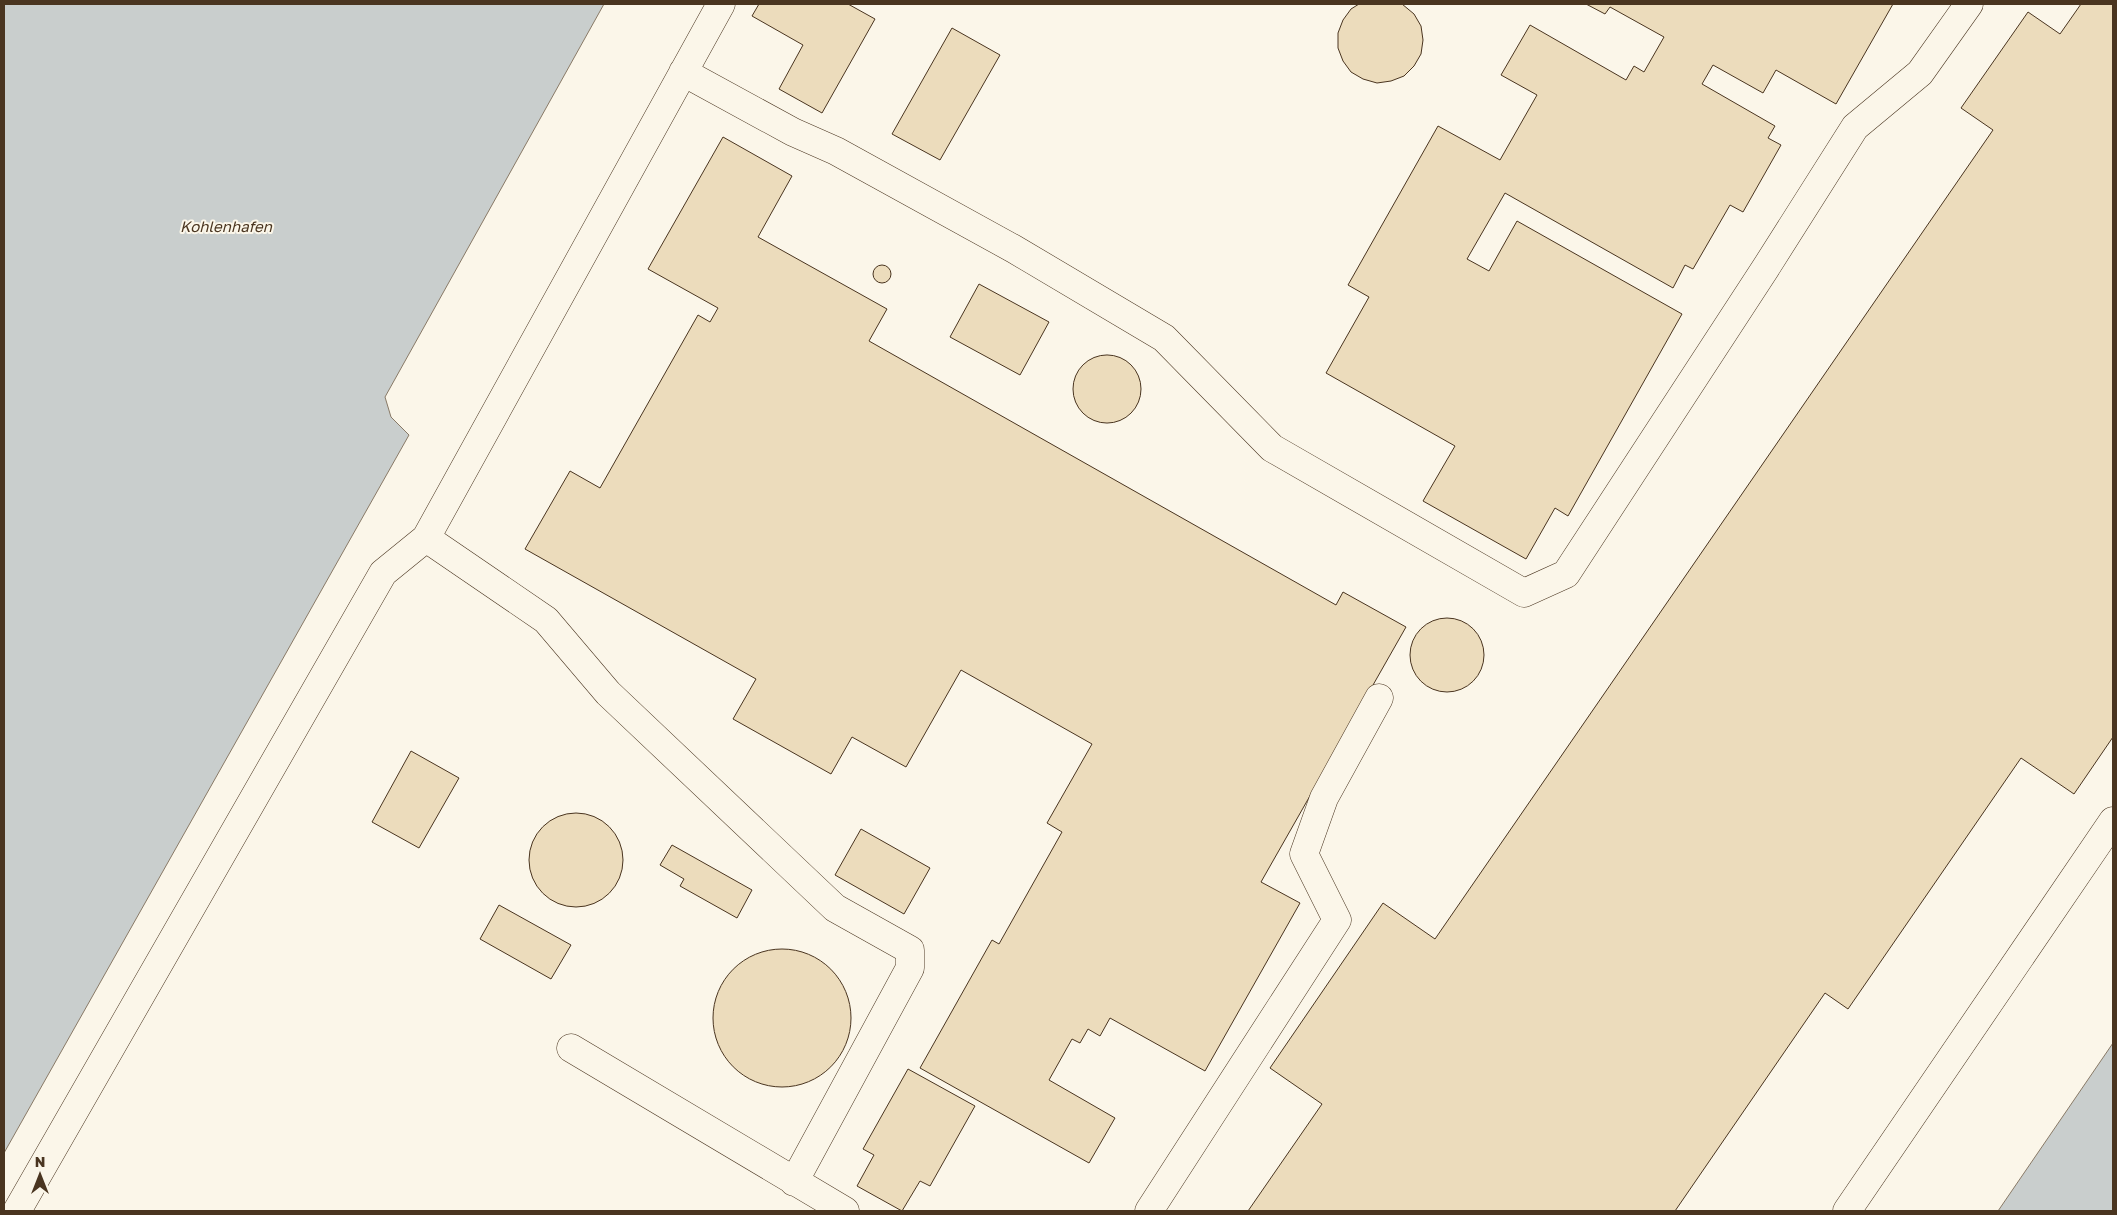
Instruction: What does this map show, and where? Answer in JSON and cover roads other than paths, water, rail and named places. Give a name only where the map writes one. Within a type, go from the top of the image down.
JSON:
[{"type":"lane","points":[[17,1211],[383,573],[426,538],[721,4]]},
{"type":"lane","points":[[683,72],[793,132],[836,151],[997,240],[1164,338],[1272,448],[1524,593],[1566,574],[1765,269],[1855,127],[1920,73],[1969,4]]},
{"type":"lane","points":[[426,538],[546,620],[608,694],[835,908],[910,950],[910,968],[794,1182]]},
{"type":"lane","points":[[1149,1211],[1336,920],[1304,854],[1324,798],[1378,698]]},
{"type":"lane","points":[[1847,1211],[2113,821]]},
{"type":"lane","points":[[571,1048],[845,1211]]},
{"type":"water","name":"Kohlenhafen","points":[[4,4],[604,4],[385,397],[391,417],[409,435],[4,1153]]},
{"type":"water","points":[[2113,1043],[2113,1211],[1998,1211]]}]
